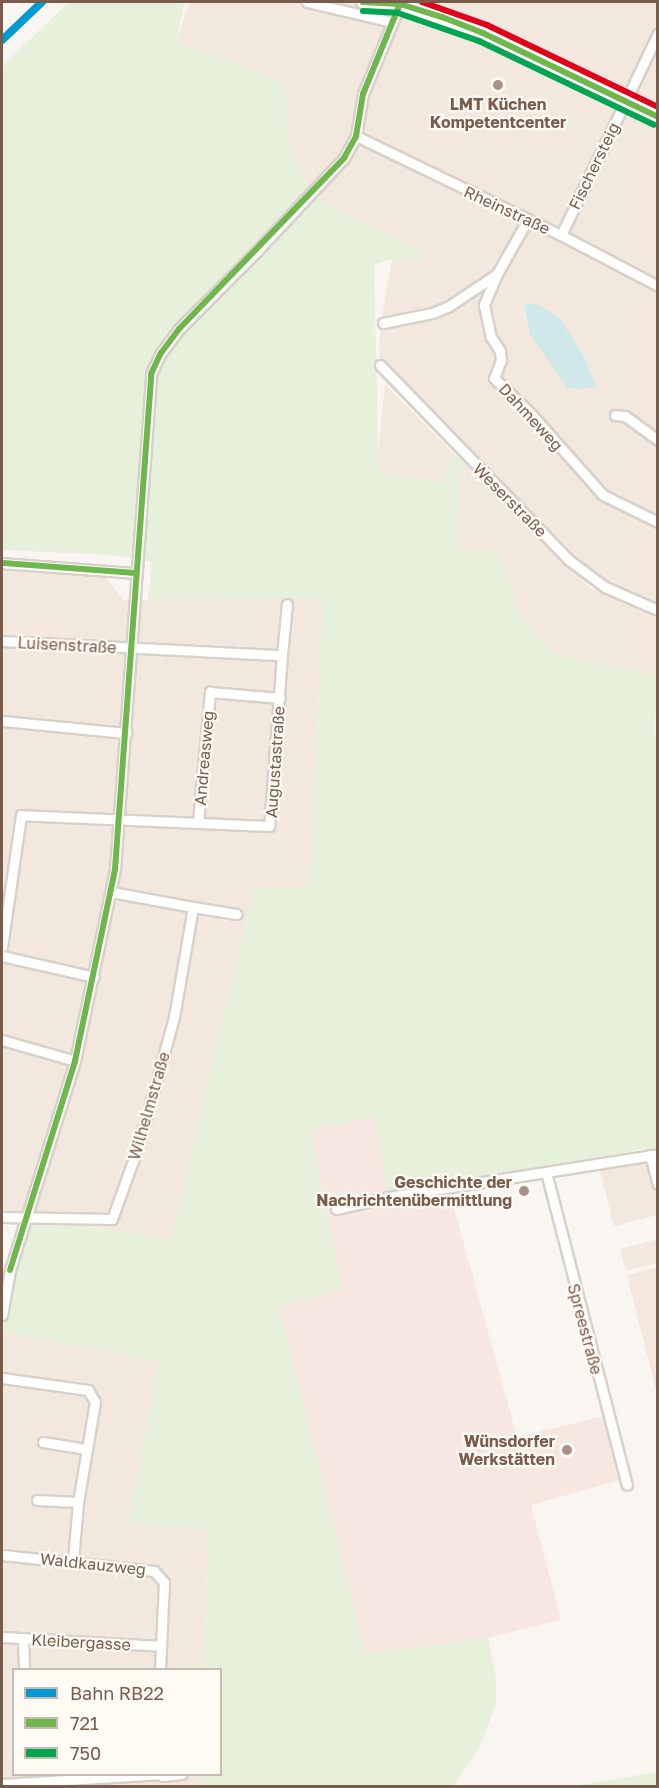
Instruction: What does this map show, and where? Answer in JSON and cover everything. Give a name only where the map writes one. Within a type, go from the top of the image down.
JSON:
[{"type":"main road","points":[[363,2],[398,2],[483,33],[657,117]]},
{"type":"street","points":[[307,2],[392,22]]},
{"type":"street","points":[[2,1315],[10,1270],[75,1061],[111,892],[133,648],[136,573],[151,374],[161,353],[179,329],[330,175],[348,153],[356,136],[363,94],[398,2]]},
{"type":"street","name":"Fischersteig","points":[[561,234],[657,33]]},
{"type":"street","name":"Rheinstraße","points":[[356,136],[561,234],[657,286]]},
{"type":"street","points":[[383,323],[432,313],[449,306],[497,274],[528,219]]},
{"type":"street","name":"Dahmeweg","points":[[497,274],[484,305],[491,337],[500,351],[501,360],[494,372],[494,378],[532,415],[603,495],[657,522]]},
{"type":"street","name":"Weserstraße","points":[[380,366],[569,560],[605,587],[657,610]]},
{"type":"street","points":[[615,415],[625,416],[657,440]]},
{"type":"street","points":[[2,563],[136,573]]},
{"type":"street","name":"Augustastraße","points":[[2,948],[21,815],[270,826],[287,604]]},
{"type":"street","name":"Luisenstraße","points":[[2,641],[133,648]]},
{"type":"street","points":[[133,648],[282,655]]},
{"type":"street","name":"Andreasweg","points":[[198,823],[210,692],[280,698]]},
{"type":"street","points":[[2,721],[126,734]]},
{"type":"street","points":[[111,892],[236,914]]},
{"type":"street","name":"Wilhelmstraße","points":[[26,1217],[112,1219],[139,1144],[157,1083],[174,1017],[193,907]]},
{"type":"street","points":[[2,956],[94,977]]},
{"type":"street","points":[[2,1040],[75,1061]]},
{"type":"street","points":[[336,1209],[388,1197],[654,1154],[657,1184]]},
{"type":"street","name":"Spreestraße","points":[[546,1172],[627,1485]]},
{"type":"street","points":[[2,1217],[26,1217]]},
{"type":"street","points":[[2,1378],[88,1390],[95,1402],[78,1502],[73,1560]]},
{"type":"street","points":[[43,1442],[86,1449]]},
{"type":"street","points":[[37,1500],[78,1502]]},
{"type":"street","name":"Waldkauzweg","points":[[2,1555],[73,1560],[154,1571],[164,1582],[160,1668]]},
{"type":"street","name":"Kleibergasse","points":[[2,1637],[160,1646]]},
{"type":"street","points":[[22,1638],[24,1668]]},
{"type":"street","points":[[2,1784],[144,1776]]},
{"type":"shaded area","points":[[190,2],[657,2],[657,603],[597,577],[379,358],[380,326],[392,259],[424,258],[422,251],[329,207],[306,183],[288,144],[286,96],[176,41]],"holes":[[[530,303],[560,318],[583,355],[525,319],[524,305]]]},
{"type":"shaded area","points":[[385,384],[452,452],[445,483],[379,472],[378,453]]},
{"type":"shaded area","points":[[467,466],[590,588],[657,618],[657,675],[555,654],[520,614],[497,552],[459,552],[459,483],[462,471]]},
{"type":"shaded area","points":[[2,570],[105,576],[123,600],[323,598],[310,886],[255,886],[171,1239],[26,1217],[2,1217]]},
{"type":"shaded area","points":[[375,1117],[448,1186],[517,1437],[604,1416],[620,1480],[531,1505],[561,1620],[488,1638],[365,1654],[279,1306],[342,1289],[310,1130]]},
{"type":"shaded area","points":[[648,1163],[657,1199],[657,1215],[614,1226],[600,1171]]},
{"type":"shaded area","points":[[657,1239],[657,1263],[626,1271],[620,1249]]},
{"type":"shaded area","points":[[658,1267],[657,1394],[627,1275]]},
{"type":"shaded area","points":[[2,1332],[160,1360],[129,1523],[208,1529],[204,1668],[12,1668],[12,1776],[202,1776],[201,1786],[2,1786]]},
{"type":"green space","points":[[69,2],[182,2],[184,6],[176,41],[285,82],[288,144],[306,183],[329,207],[422,251],[425,258],[392,259],[374,265],[379,471],[445,483],[452,452],[467,466],[462,471],[459,483],[460,551],[497,551],[520,614],[555,654],[657,675],[655,733],[658,734],[657,1147],[599,1157],[600,1171],[554,1178],[492,1178],[388,1197],[375,1117],[310,1130],[342,1289],[279,1306],[365,1654],[488,1638],[496,1678],[496,1704],[480,1746],[453,1786],[201,1786],[202,1776],[222,1776],[222,1668],[204,1668],[208,1529],[129,1524],[159,1361],[2,1332],[2,1272],[12,1274],[26,1217],[171,1239],[255,886],[310,886],[323,599],[148,600],[152,562],[113,555],[2,550],[2,66]]},
{"type":"green space","points":[[657,1772],[657,1786],[574,1786]]},
{"type":"water","points":[[537,304],[560,318],[583,355],[596,386],[579,389],[567,387],[530,335],[524,305]]},
{"type":"rail line","name":"RB22","points":[[2,40],[42,2]]},
{"type":"transit line","name":"721","points":[[363,2],[400,4],[442,17],[483,33],[658,117]]},
{"type":"transit line","points":[[422,2],[487,25],[658,107]]},
{"type":"transit line","name":"721","points":[[10,1270],[75,1061],[115,869],[151,374],[161,353],[179,329],[344,158],[356,136],[363,94],[400,4]]},
{"type":"transit line","name":"750","points":[[363,11],[398,13],[479,41],[654,125]]},
{"type":"transit line","name":"721","points":[[2,563],[136,573]]},
{"type":"place","name":"LMT Küchen Kompetentcenter","points":[[498,85]]},
{"type":"place","name":"Geschichte der Nachrichtenübermittlung","points":[[524,1191]]},
{"type":"place","name":"Wünsdorfer Werkstätten","points":[[567,1450]]}]
